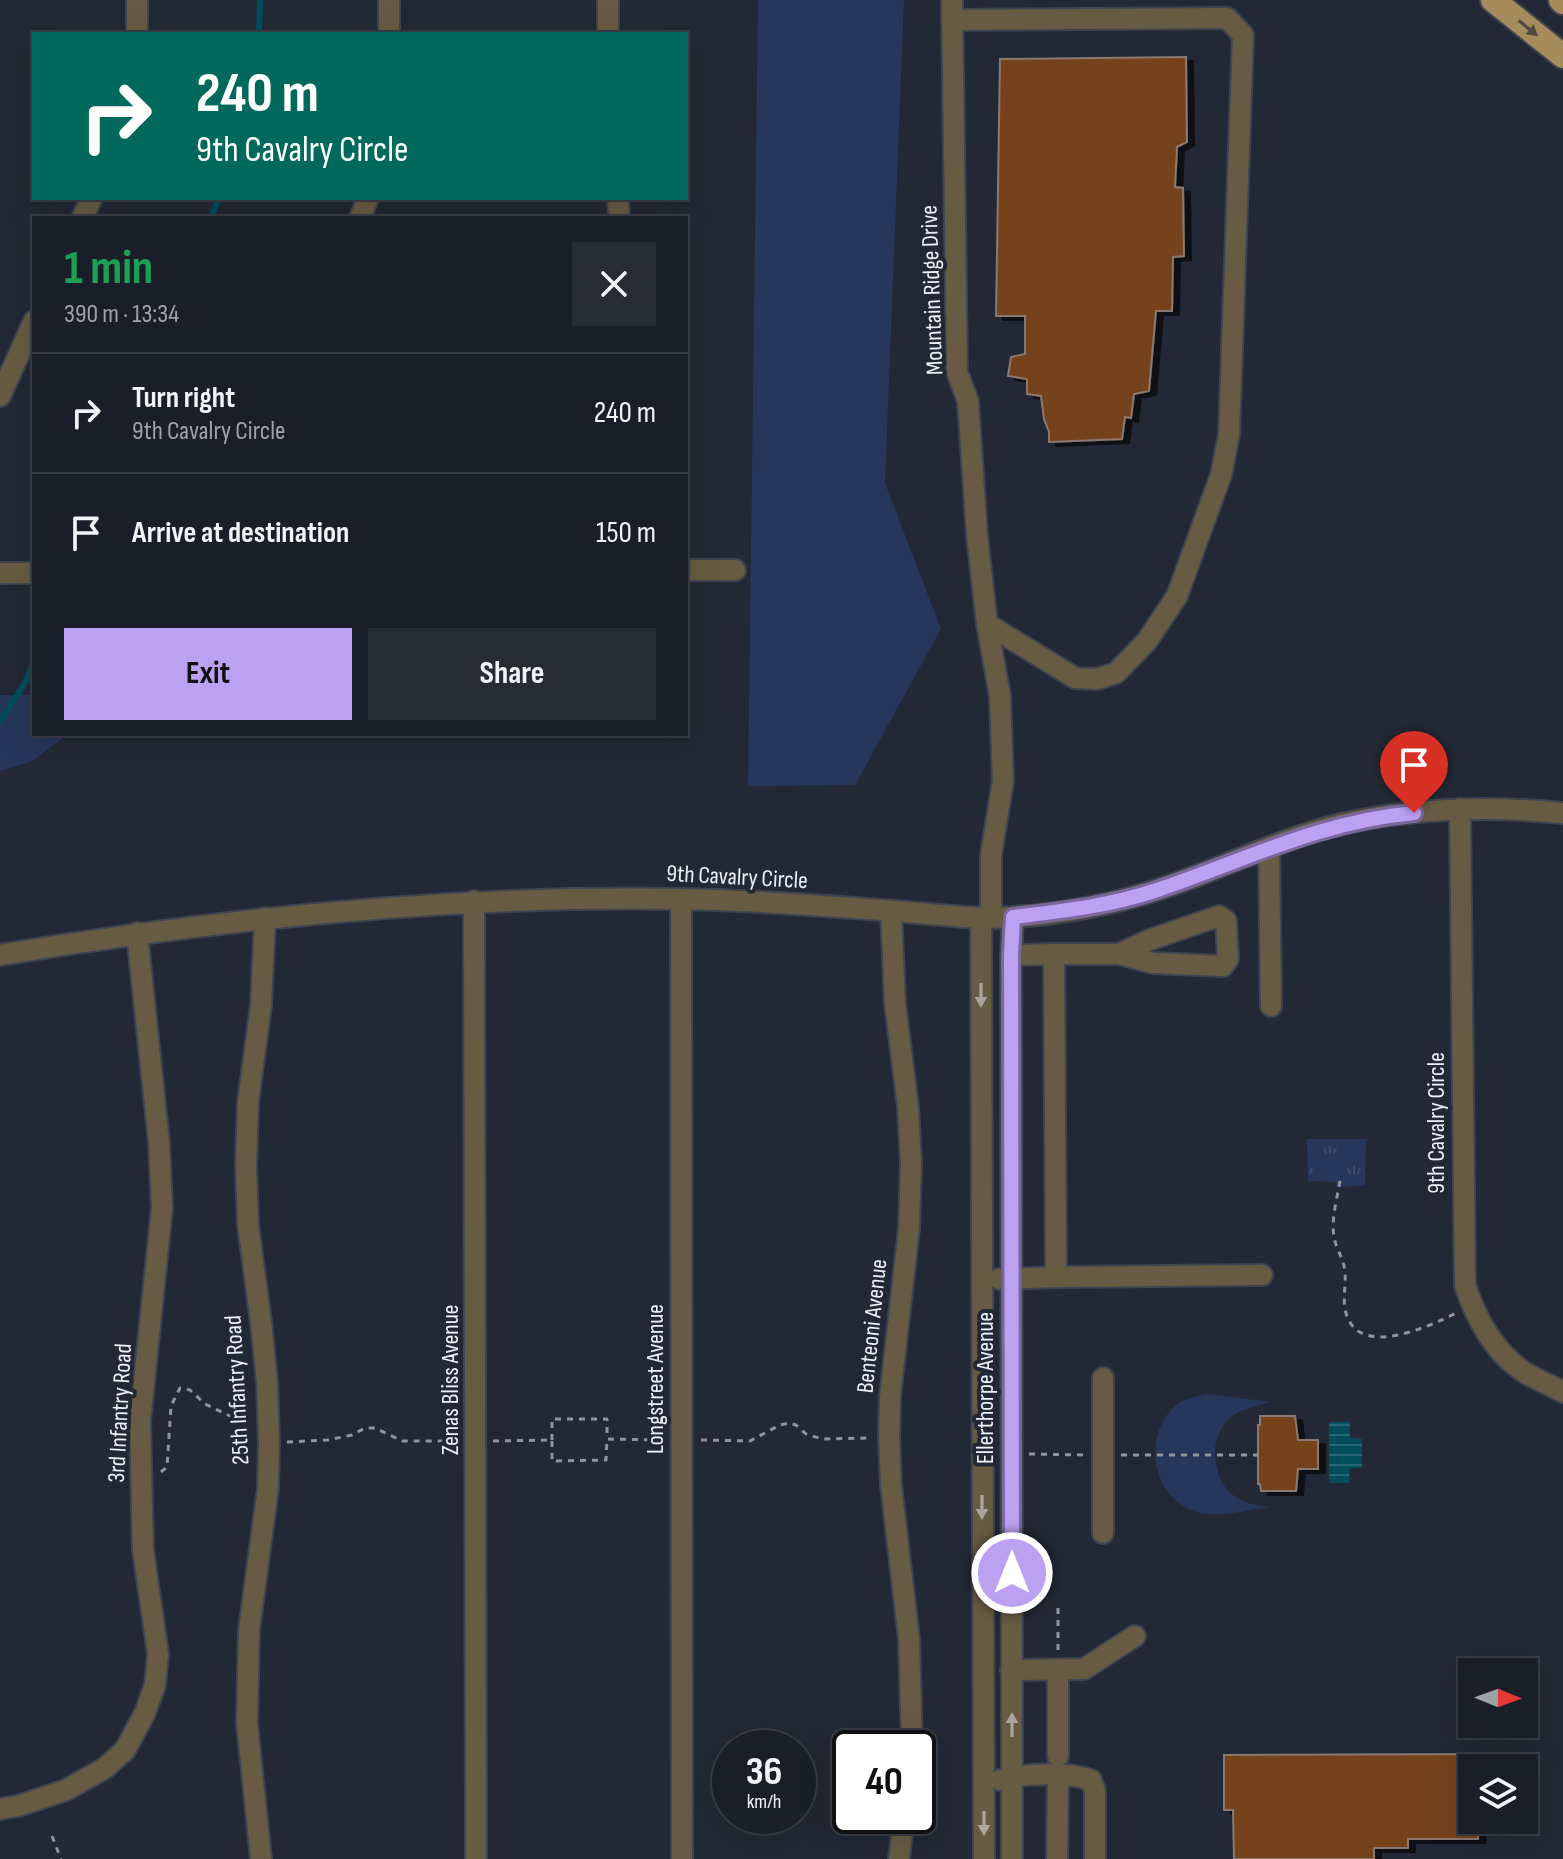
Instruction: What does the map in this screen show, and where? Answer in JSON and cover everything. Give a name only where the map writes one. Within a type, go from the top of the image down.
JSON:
[{"type":"main road","points":[[1493,0],[1563,56]]},
{"type":"street","points":[[137,0],[137,32]]},
{"type":"street","points":[[389,0],[389,32]]},
{"type":"street","points":[[608,0],[608,32]]},
{"type":"street","points":[[952,10],[1227,18],[1243,35],[1229,435],[1221,475],[1177,596],[1147,641],[1109,678],[1075,678],[987,624]]},
{"type":"street","name":"Mountain Ridge Drive","points":[[952,10],[957,372],[968,401],[977,535],[987,624],[1000,696],[1003,781],[991,855],[986,917]]},
{"type":"street","points":[[0,396],[32,325]]},
{"type":"street","points":[[688,570],[735,570]]},
{"type":"street","points":[[0,573],[32,573]]},
{"type":"street","name":"9th Cavalry Circle","points":[[1460,809],[1465,1285],[1487,1335],[1505,1356],[1527,1374],[1563,1392]]},
{"type":"street","name":"9th Cavalry Circle","points":[[0,955],[137,933],[265,918],[474,901],[681,899],[1013,917],[1094,907],[1156,890],[1269,847],[1339,825],[1460,809],[1563,813]]},
{"type":"street","points":[[1269,847],[1271,1006]]},
{"type":"street","name":"Longstreet Avenue","points":[[681,899],[682,1859]]},
{"type":"street","name":"Zenas Bliss Avenue","points":[[474,901],[476,1859]]},
{"type":"street","name":"Benteoni Avenue","points":[[891,911],[895,1003],[908,1107],[911,1163],[909,1228],[890,1397],[889,1438],[891,1485],[909,1639],[912,1730]]},
{"type":"street","points":[[1011,955],[1119,954],[1153,963],[1223,966],[1228,959],[1226,921],[1219,916],[1149,940],[1119,954]]},
{"type":"street","name":"Ellerthorpe Avenue","points":[[984,1859],[982,1280],[986,917]]},
{"type":"street","name":"Ellerthorpe Avenue","points":[[1012,1859],[1013,917]]},
{"type":"street","name":"25th Infantry Road","points":[[261,1859],[247,1723],[248,1646],[268,1488],[269,1441],[263,1337],[248,1225],[246,1165],[248,1102],[261,1005],[265,918]]},
{"type":"street","name":"3rd Infantry Road","points":[[0,1809],[66,1790],[105,1768],[125,1750],[145,1713],[155,1685],[158,1654],[143,1550],[140,1421],[162,1208],[159,1143],[137,933]]},
{"type":"street","points":[[1054,954],[1056,1277]]},
{"type":"street","points":[[982,1280],[1262,1275]]},
{"type":"street","points":[[1103,1378],[1103,1533]]},
{"type":"street","points":[[1011,1670],[1084,1669],[1135,1636]]},
{"type":"street","points":[[1057,1859],[1058,1670]]},
{"type":"street","points":[[984,1786],[1058,1766],[1091,1780],[1095,1791],[1095,1859]]},
{"type":"street","points":[[899,1859],[902,1834]]},
{"type":"path","points":[[1340,1181],[1333,1227],[1345,1271],[1345,1311],[1354,1327],[1372,1337],[1393,1336],[1422,1329],[1460,1312]]},
{"type":"path","points":[[552,1440],[552,1419],[607,1419],[607,1439]]},
{"type":"path","points":[[1029,1454],[1258,1455]]},
{"type":"path","points":[[1058,1602],[1058,1670]]},
{"type":"path","points":[[52,1836],[61,1859]]},
{"type":"green space","points":[[758,0],[904,0],[885,483],[941,629],[855,785],[748,786]]},
{"type":"green space","points":[[0,695],[32,695],[32,736],[65,736],[32,761],[0,771]]},
{"type":"green space","points":[[1307,1139],[1366,1139],[1365,1186],[1336,1187],[1336,1182],[1308,1181]]},
{"type":"green space","points":[[1208,1394],[1271,1402],[1230,1418],[1219,1434],[1215,1452],[1219,1475],[1229,1492],[1246,1502],[1270,1507],[1230,1513],[1199,1513],[1177,1502],[1159,1476],[1156,1444],[1167,1415],[1179,1403]]},
{"type":"shaded area","points":[[1329,1422],[1350,1422],[1350,1438],[1362,1439],[1362,1468],[1350,1468],[1349,1483],[1329,1483]]},
{"type":"building","points":[[1186,57],[1187,142],[1177,147],[1175,187],[1183,188],[1184,256],[1173,257],[1172,311],[1156,311],[1149,391],[1134,394],[1131,418],[1125,417],[1122,439],[1049,442],[1041,396],[1027,394],[1027,379],[1008,376],[1011,357],[1025,354],[1025,316],[996,316],[1000,59]]},
{"type":"building","points":[[1260,1416],[1295,1416],[1298,1440],[1318,1440],[1318,1469],[1298,1469],[1296,1491],[1261,1491],[1258,1484]]},
{"type":"building","points":[[1458,1754],[1458,1834],[1478,1834],[1478,1839],[1408,1839],[1408,1848],[1374,1848],[1374,1859],[1234,1859],[1233,1810],[1224,1810],[1224,1755]]},
{"type":"waterway","points":[[259,32],[260,0]]},
{"type":"waterway","points":[[212,216],[218,200]]},
{"type":"waterway","points":[[0,721],[25,683],[32,665]]},
{"type":"route","points":[[1012,1573],[1013,917],[1094,907],[1156,890],[1269,847],[1339,825],[1414,813]]}]
